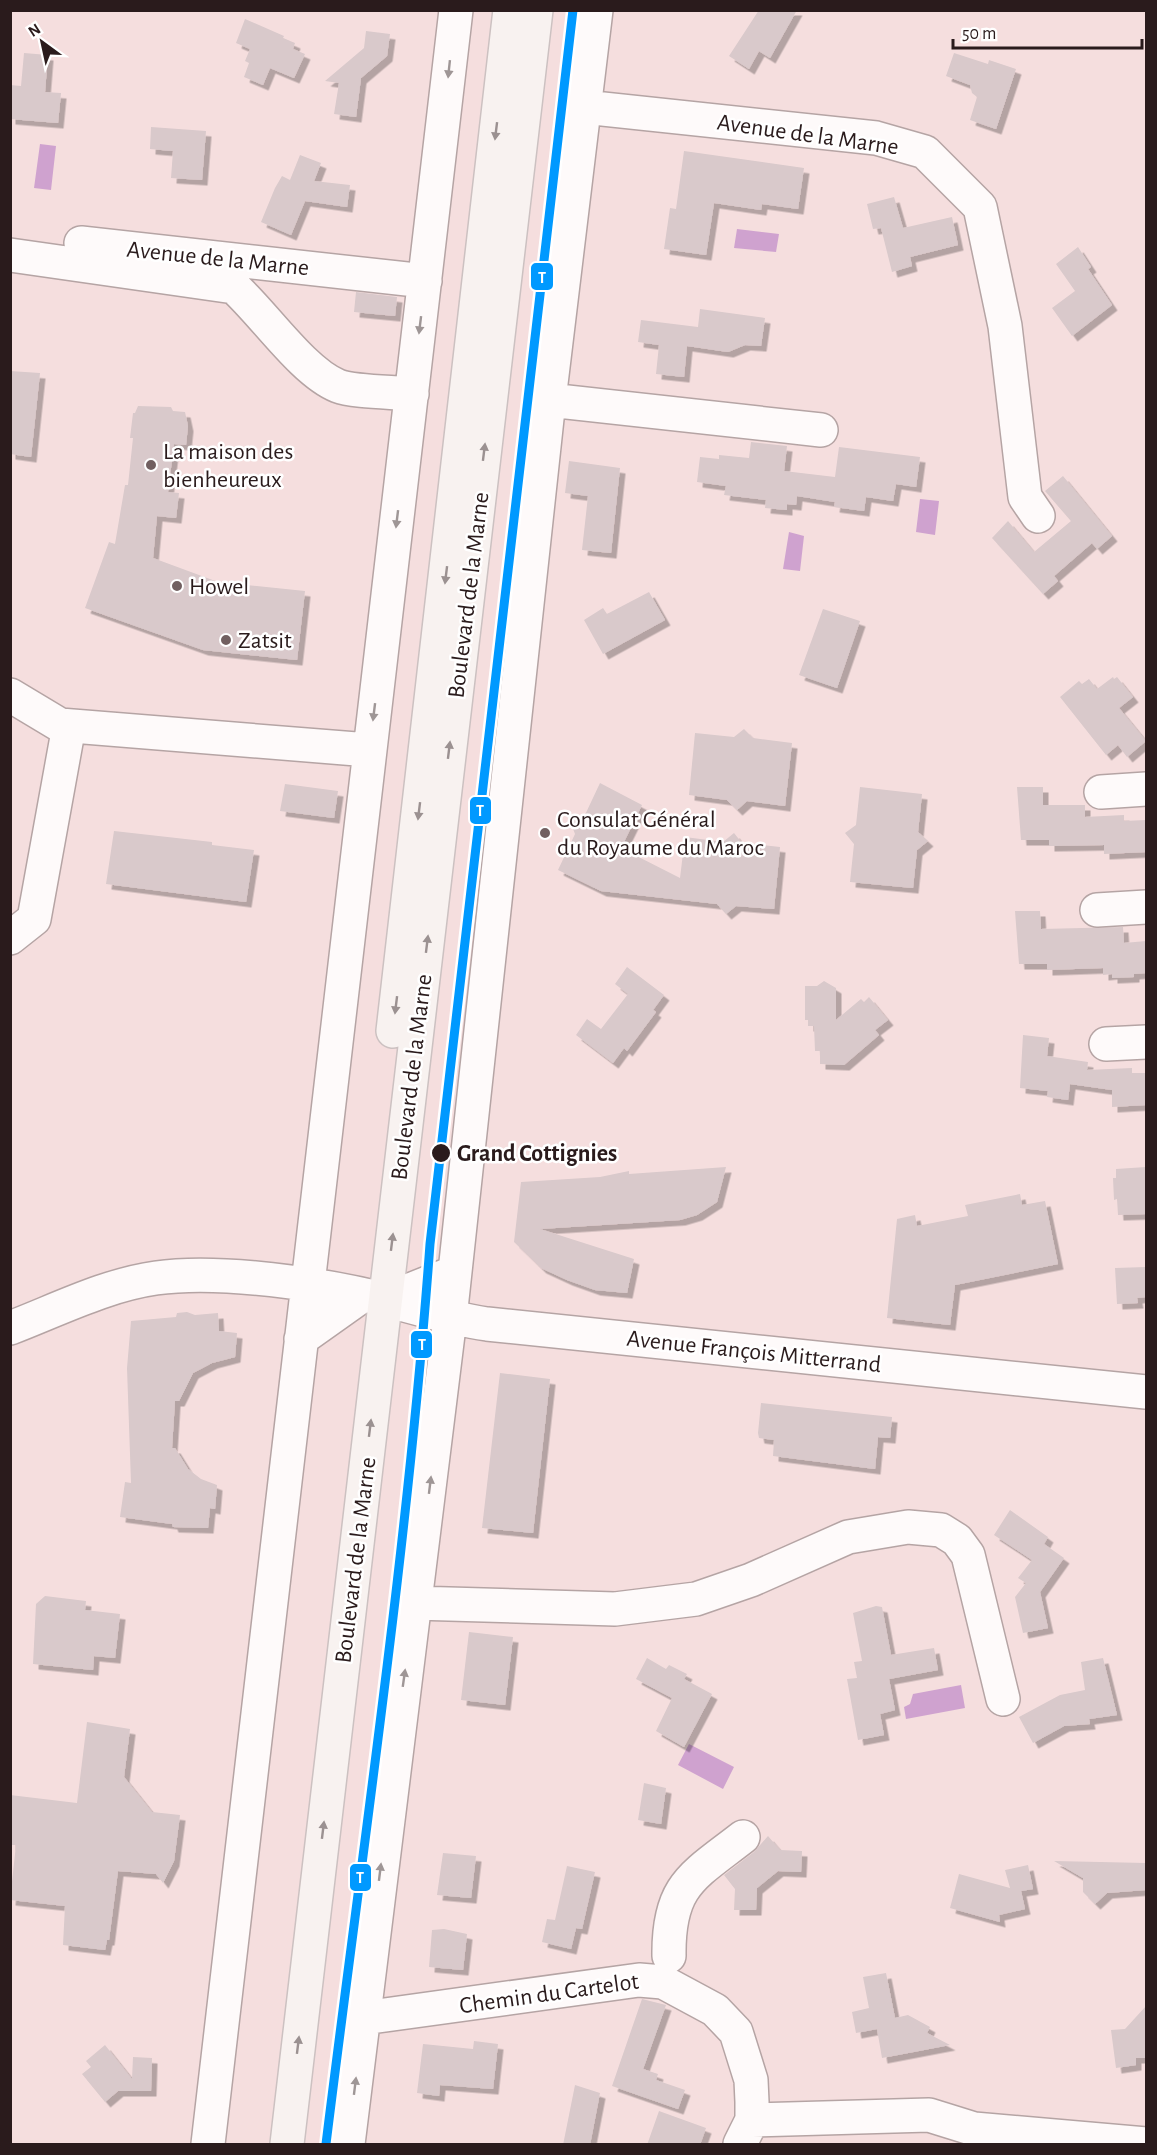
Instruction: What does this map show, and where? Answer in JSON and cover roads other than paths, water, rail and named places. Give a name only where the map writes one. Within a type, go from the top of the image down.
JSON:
[{"type":"main road","name":"Boulevard de la Marne","points":[[286,2145],[510,10]]},
{"type":"main road","name":"Boulevard de la Marne","points":[[264,2145],[374,1298],[536,10]]},
{"type":"street","points":[[208,2145],[456,10]]},
{"type":"street","points":[[348,2145],[450,1318],[549,400],[596,10]]},
{"type":"street","name":"Avenue de la Marne","points":[[584,106],[876,138],[925,152],[980,207],[1005,326],[1024,497],[1038,516]]},
{"type":"street","name":"Avenue de la Marne","points":[[10,236],[425,281]]},
{"type":"street","points":[[10,255],[234,287],[257,308],[316,373],[339,387],[412,394]]},
{"type":"street","points":[[549,400],[821,430]]},
{"type":"street","points":[[10,695],[60,725],[369,750]]},
{"type":"street","points":[[10,938],[34,919],[69,726]]},
{"type":"street","points":[[1101,792],[1146,789]]},
{"type":"street","points":[[1097,910],[1146,907]]},
{"type":"street","points":[[1106,1044],[1146,1042]]},
{"type":"street","points":[[301,1339],[374,1298],[454,1272]]},
{"type":"street","points":[[10,1328],[113,1289],[158,1278],[227,1277],[307,1285],[374,1298]]},
{"type":"street","name":"Avenue François Mitterrand","points":[[374,1298],[450,1318],[1146,1392]]},
{"type":"street","points":[[414,1603],[615,1609],[696,1599],[751,1580],[848,1537],[908,1527],[941,1530],[957,1540],[968,1555],[1003,1699]]},
{"type":"street","points":[[669,1956],[669,1938],[678,1895],[690,1878],[743,1837]]},
{"type":"street","name":"Chemin du Cartelot","points":[[363,2018],[639,1980],[663,1982],[715,2010],[736,2032],[751,2080],[746,2132],[929,2115],[974,2129],[1146,2144]]},
{"type":"place","name":"La maison des bienheureux","points":[[151,465]]},
{"type":"place","name":"Howel","points":[[177,586]]},
{"type":"place","name":"Zatsit","points":[[226,640]]},
{"type":"place","name":"Consulat Général du Royaume du Maroc","points":[[545,833]]},
{"type":"place","name":"Grand Cottignies","points":[[441,1153]]}]
